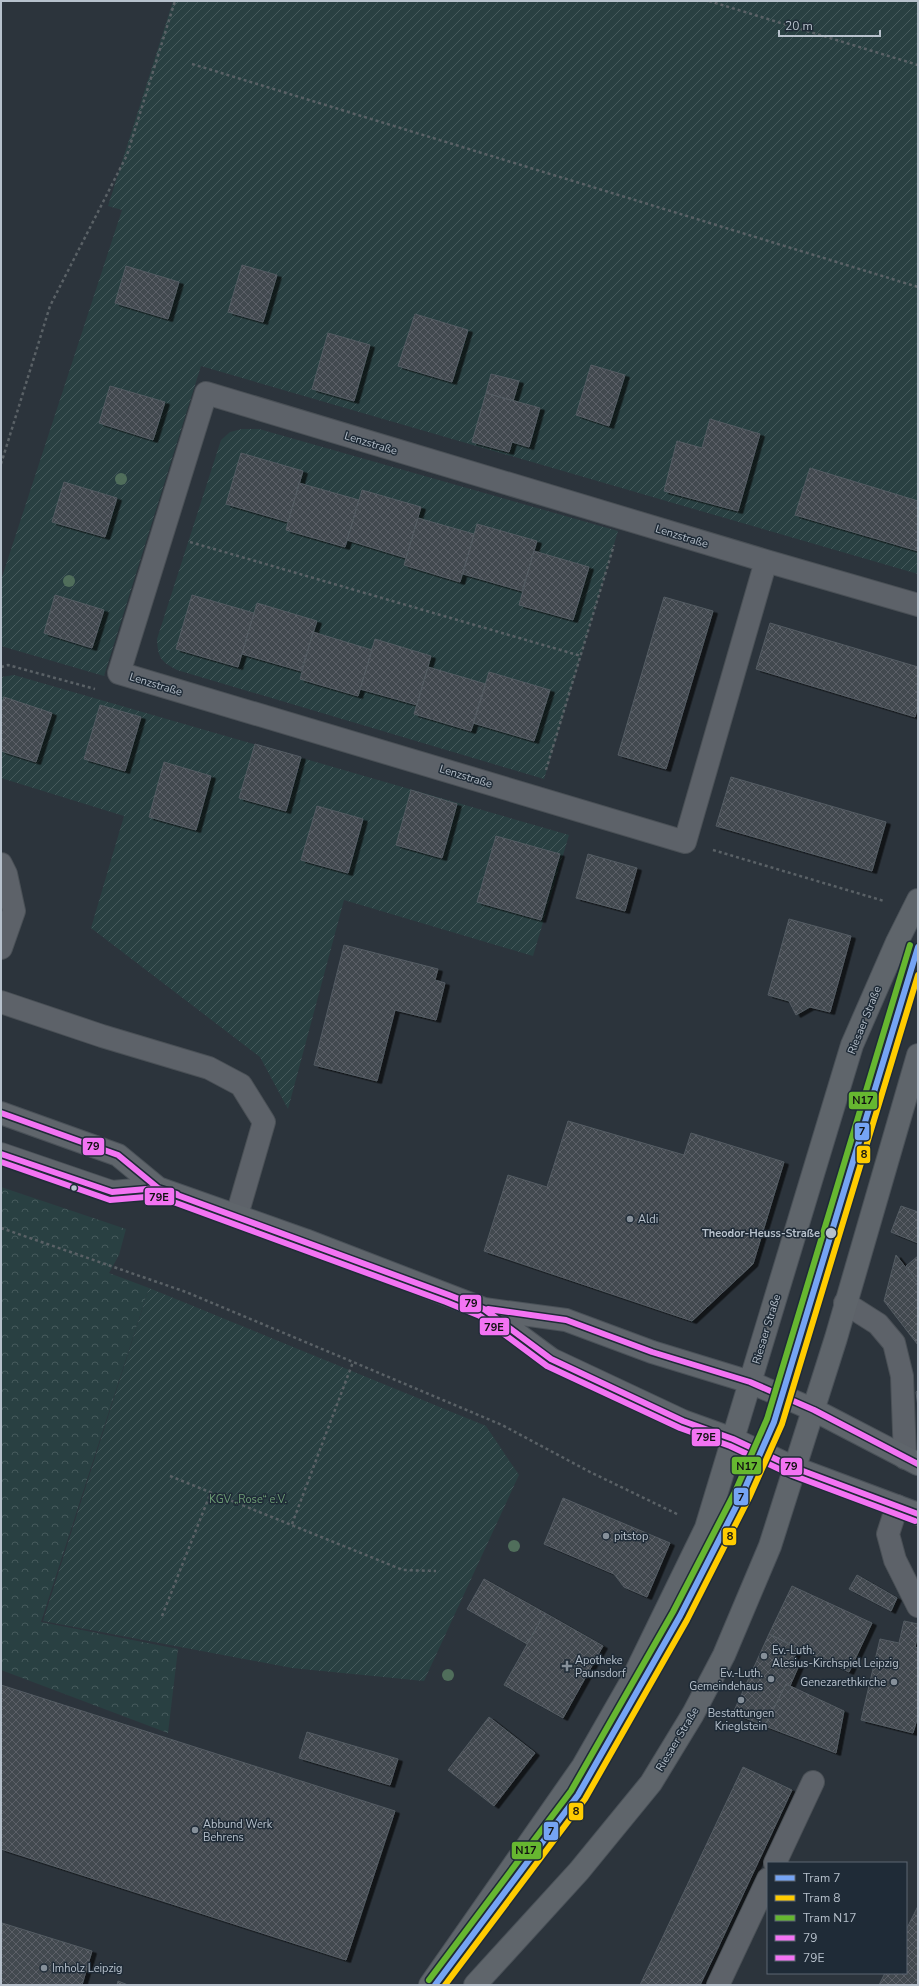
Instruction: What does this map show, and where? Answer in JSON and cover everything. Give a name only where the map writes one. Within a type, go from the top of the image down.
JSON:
[{"type":"main road","name":"Riesaer Straße","points":[[430,1985],[583,1766],[631,1682],[706,1528],[852,1045],[897,942],[915,905]]},
{"type":"main road","name":"Riesaer Straße","points":[[475,1985],[579,1871],[651,1783],[693,1714],[724,1655],[770,1546],[814,1410],[918,1055]]},
{"type":"main road","points":[[1,1113],[118,1155],[158,1188],[237,1216],[484,1309],[566,1320],[652,1352],[750,1382],[814,1410],[912,1461]]},
{"type":"main road","points":[[1,1154],[112,1192],[158,1188]]},
{"type":"main road","points":[[484,1309],[551,1359],[683,1420],[733,1439],[795,1468],[918,1514]]},
{"type":"street","name":"Lenzstraße","points":[[685,842],[119,672],[206,393],[766,562],[918,605]]},
{"type":"street","points":[[685,842],[766,562]]},
{"type":"street","points":[[1,864],[6,874],[14,911],[1,948]]},
{"type":"street","points":[[1,1002],[102,1036],[209,1068],[242,1085],[264,1122],[237,1216]]},
{"type":"street","points":[[845,1303],[878,1324],[894,1343],[910,1370],[912,1461]]},
{"type":"street","points":[[897,1506],[888,1534],[895,1560],[918,1606]]},
{"type":"street","points":[[775,1862],[814,1782]]},
{"type":"street","points":[[718,1985],[767,1881]]},
{"type":"path","points":[[1,464],[50,306],[127,155],[175,1]]},
{"type":"path","points":[[709,1],[918,65]]},
{"type":"path","points":[[192,64],[918,286]]},
{"type":"path","points":[[538,798],[622,518]]},
{"type":"path","points":[[162,534],[581,656]]},
{"type":"path","points":[[1,667],[8,665],[95,689],[119,672]]},
{"type":"path","points":[[685,842],[915,905]]},
{"type":"path","points":[[1,1228],[186,1292],[353,1362],[502,1426],[590,1472],[706,1528]]},
{"type":"path","points":[[769,1319],[836,1338]]},
{"type":"path","points":[[292,1524],[353,1362]]},
{"type":"path","points":[[170,1476],[403,1570],[436,1571]]},
{"type":"path","points":[[162,1616],[211,1492]]},
{"type":"green space","points":[[173,1],[918,1],[918,574],[201,366],[104,676],[1,646],[1,580],[122,210],[108,206]]},
{"type":"green space","points":[[242,429],[259,429],[618,531],[544,779],[177,670],[163,661],[159,654],[157,639],[221,440],[230,432]]},
{"type":"green space","points":[[14,675],[569,835],[533,956],[344,900],[288,1109],[260,1057],[91,928],[124,816],[1,778],[1,677]]},
{"type":"green space","points":[[1,1187],[126,1229],[119,1255],[109,1273],[149,1288],[41,1622],[178,1649],[168,1733],[1,1670]]},
{"type":"green space","name":"KGV „Rose“ e.V.","points":[[149,1288],[486,1426],[519,1475],[424,1681],[292,1668],[43,1621]]},
{"type":"building","points":[[242,265],[277,275],[263,322],[228,312]]},
{"type":"building","points":[[126,266],[179,282],[168,319],[115,303]]},
{"type":"building","points":[[415,314],[468,330],[452,382],[398,366]]},
{"type":"building","points":[[328,333],[370,345],[354,401],[312,389]]},
{"type":"building","points":[[591,365],[625,375],[609,426],[576,415]]},
{"type":"building","points":[[491,374],[519,381],[513,401],[486,393]]},
{"type":"building","points":[[110,386],[165,402],[153,440],[99,423]]},
{"type":"building","points":[[486,393],[540,408],[529,447],[512,442],[509,452],[472,442]]},
{"type":"building","points":[[710,419],[760,434],[738,511],[664,491],[677,441],[702,448]]},
{"type":"building","points":[[241,453],[303,471],[288,522],[226,504]]},
{"type":"building","points":[[810,468],[918,501],[918,551],[795,515]]},
{"type":"building","points":[[64,482],[117,498],[105,537],[52,522]]},
{"type":"building","points":[[299,483],[359,500],[345,547],[286,530]]},
{"type":"building","points":[[362,490],[421,507],[406,558],[347,540]]},
{"type":"building","points":[[418,518],[474,534],[460,582],[404,565]]},
{"type":"building","points":[[477,524],[537,541],[522,591],[463,574]]},
{"type":"building","points":[[534,551],[589,567],[573,620],[519,605]]},
{"type":"building","points":[[55,595],[104,610],[92,648],[44,633]]},
{"type":"building","points":[[192,595],[254,613],[238,667],[176,649]]},
{"type":"building","points":[[664,597],[713,611],[666,769],[618,755]]},
{"type":"building","points":[[257,603],[317,621],[301,671],[242,654]]},
{"type":"building","points":[[770,623],[918,667],[918,705],[915,717],[756,669]]},
{"type":"building","points":[[313,632],[372,650],[358,696],[300,679]]},
{"type":"building","points":[[375,639],[431,656],[417,705],[360,689]]},
{"type":"building","points":[[428,667],[486,684],[471,731],[414,714]]},
{"type":"building","points":[[489,672],[550,690],[534,741],[473,723]]},
{"type":"building","points":[[4,697],[52,713],[36,762],[1,751],[1,705]]},
{"type":"building","points":[[100,705],[141,717],[125,771],[84,759]]},
{"type":"building","points":[[255,744],[301,757],[286,811],[239,798]]},
{"type":"building","points":[[164,762],[211,776],[196,830],[149,817]]},
{"type":"building","points":[[731,777],[886,822],[872,871],[716,826]]},
{"type":"building","points":[[411,790],[457,804],[442,858],[396,845]]},
{"type":"building","points":[[317,806],[363,819],[348,873],[301,860]]},
{"type":"building","points":[[496,836],[560,854],[541,920],[477,902]]},
{"type":"building","points":[[588,854],[637,868],[625,911],[576,898]]},
{"type":"building","points":[[789,919],[851,936],[830,1012],[810,1007],[796,1015],[789,1001],[768,995]]},
{"type":"building","points":[[344,945],[438,969],[435,980],[445,983],[436,1020],[395,1010],[377,1081],[314,1065]]},
{"type":"building","name":"Aldi","points":[[568,1121],[684,1155],[691,1133],[784,1162],[753,1264],[692,1321],[484,1251],[508,1175],[547,1187]]},
{"type":"building","points":[[901,1206],[918,1212],[918,1243],[891,1232]]},
{"type":"building","points":[[896,1255],[918,1283],[918,1345],[884,1301]]},
{"type":"building","points":[[918,1256],[918,1283],[906,1266]]},
{"type":"building","points":[[918,1390],[918,1407],[916,1392]]},
{"type":"building","points":[[563,1498],[670,1543],[647,1597],[624,1587],[614,1574],[544,1544]]},
{"type":"building","points":[[857,1575],[897,1598],[891,1611],[849,1589]]},
{"type":"building","points":[[484,1579],[545,1613],[527,1644],[467,1609]]},
{"type":"building","points":[[792,1586],[872,1623],[849,1672],[769,1634]]},
{"type":"building","points":[[545,1613],[603,1646],[563,1718],[504,1685]]},
{"type":"building","name":"Genezarethkirche","points":[[904,1621],[918,1624],[918,1635],[915,1647],[918,1648],[918,1716],[913,1733],[861,1720],[880,1639],[899,1643]]},
{"type":"building","name":"Ev.-Luth. Gemeindehaus","points":[[769,1634],[798,1649],[793,1660],[800,1663],[790,1686],[786,1684],[765,1726],[733,1713]]},
{"type":"building","points":[[786,1684],[844,1711],[836,1753],[765,1726]]},
{"type":"building","name":"Abbund Werk Behrens","points":[[1,1685],[395,1811],[346,1960],[1,1849]]},
{"type":"building","points":[[489,1717],[535,1753],[494,1806],[448,1770]]},
{"type":"building","points":[[307,1732],[398,1759],[390,1785],[299,1758]]},
{"type":"building","points":[[743,1767],[792,1790],[717,1950],[700,1985],[640,1985]]},
{"type":"building","points":[[918,1906],[918,1985],[879,1985],[884,1974],[907,1974],[907,1928]]},
{"type":"building","name":"Imholz Leipzig","points":[[2,1923],[92,1951],[82,1985],[1,1985]]},
{"type":"building","points":[[118,1981],[128,1985],[117,1985]]},
{"type":"tram line","name":"N17","points":[[429,1980],[571,1791],[673,1612],[735,1492],[767,1419],[910,945]]},
{"type":"tram line","name":"7","points":[[435,1985],[578,1795],[680,1616],[742,1495],[774,1422],[918,947]]},
{"type":"tram line","name":"8","points":[[445,1985],[585,1799],[687,1620],[749,1498],[782,1424],[918,975]]},
{"type":"transit line","name":"79","points":[[1,1113],[118,1155],[158,1188],[177,1194]]},
{"type":"transit line","name":"79","points":[[1,1154],[112,1192],[158,1188],[449,1295],[484,1309],[551,1359],[683,1421],[733,1439],[795,1468],[918,1514]]},
{"type":"transit line","name":"79E","points":[[1,1162],[110,1200],[157,1196],[446,1302],[480,1316],[547,1366],[680,1428],[730,1446],[792,1475],[915,1521]]},
{"type":"transit line","name":"79","points":[[488,1309],[566,1320],[652,1352],[750,1382],[814,1410],[918,1464]]},
{"type":"place","name":"Aldi","points":[[630,1219]]},
{"type":"place","name":"Theodor-Heuss-Straße","points":[[831,1233]]},
{"type":"place","name":"pitstop","points":[[606,1536]]},
{"type":"place","name":"Ev.-Luth. Alesius-Kirchspiel Leipzig","points":[[764,1656]]},
{"type":"place","name":"Apotheke Paunsdorf","points":[[567,1666]]},
{"type":"place","name":"Ev.-Luth. Gemeindehaus","points":[[771,1679]]},
{"type":"place","name":"Genezarethkirche","points":[[894,1682]]},
{"type":"place","name":"Bestattungen Krieglstein","points":[[741,1700]]},
{"type":"place","name":"Abbund Werk Behrens","points":[[195,1830]]},
{"type":"place","name":"Imholz Leipzig","points":[[44,1968]]}]
